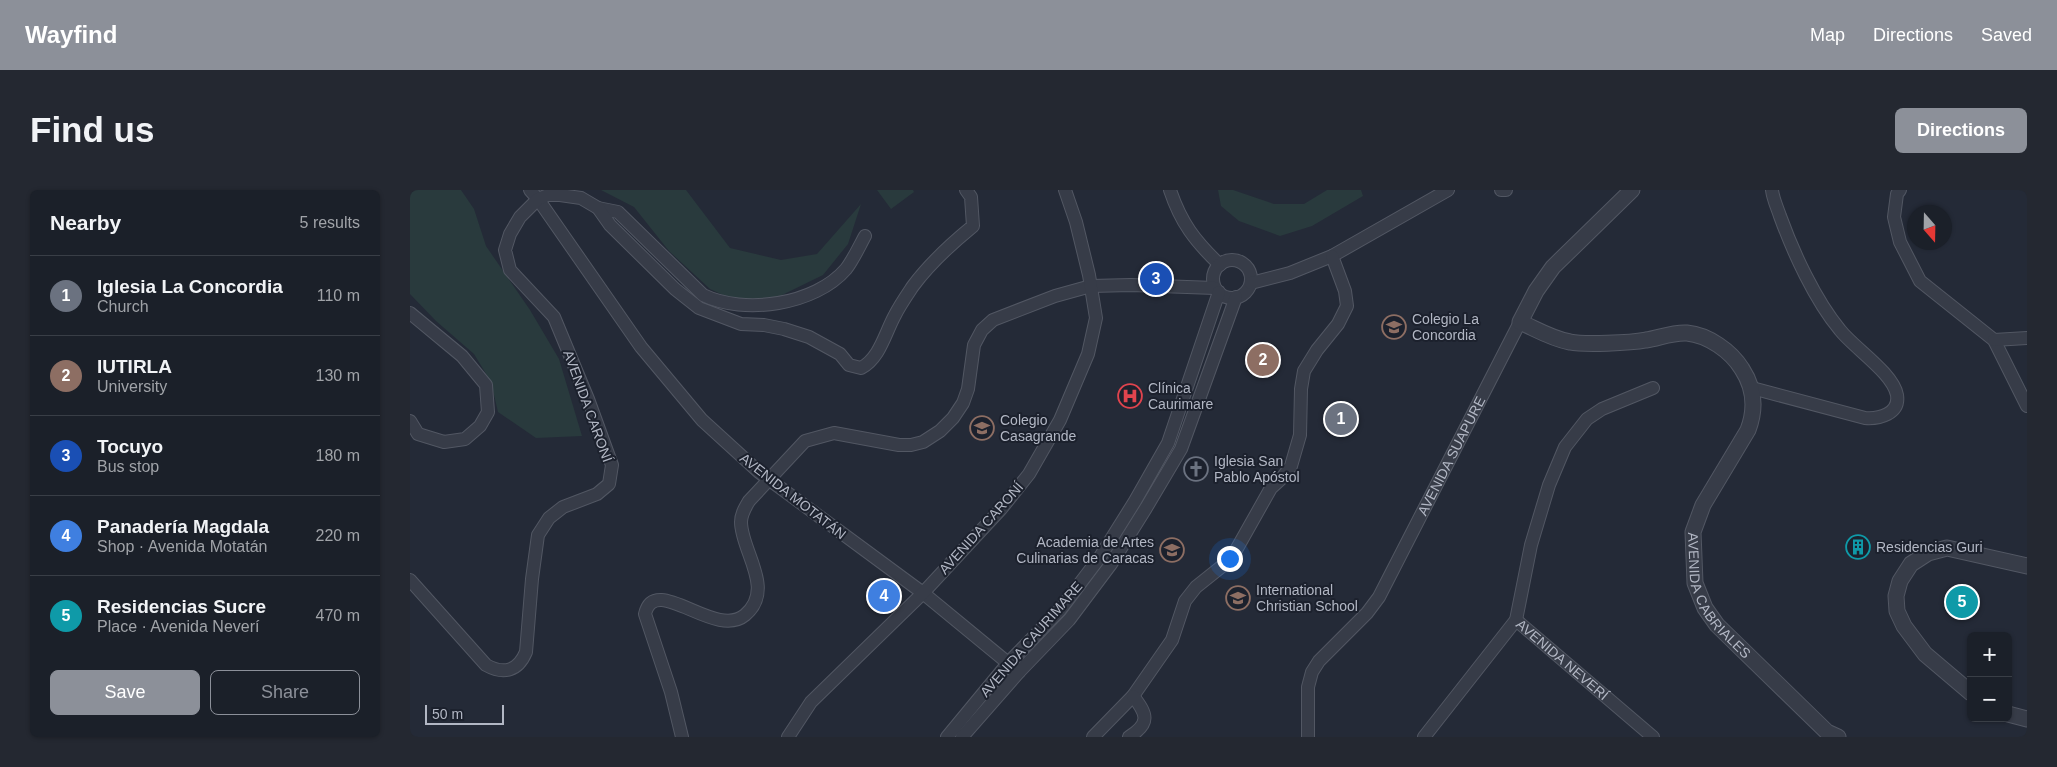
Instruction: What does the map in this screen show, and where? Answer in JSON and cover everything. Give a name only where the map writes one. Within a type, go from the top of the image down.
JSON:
[{"type":"street","points":[[598,208],[610,224],[662,276],[699,308],[741,324],[764,325],[809,337],[840,354],[849,365],[861,368],[870,364],[895,315],[914,284],[944,251],[973,226],[971,197],[966,190]]},
{"type":"street","name":"AVENIDA CARONÍ","points":[[788,737],[812,702],[923,593],[1007,502],[1029,474],[1048,442],[1076,386],[1093,336],[1096,318],[1092,286],[1076,222],[1065,190]]},
{"type":"street","points":[[1170,190],[1182,222],[1200,246],[1220,265]]},
{"type":"street","points":[[1251,283],[1290,272],[1332,256],[1448,190]]},
{"type":"street","points":[[1501,190],[1506,190]]},
{"type":"street","name":"AVENIDA SUAPURE","points":[[1308,737],[1308,688],[1312,672],[1319,661],[1367,613],[1379,597],[1536,291],[1554,267],[1632,190]]},
{"type":"street","points":[[1752,388],[1875,419],[1885,416],[1892,410],[1897,398],[1891,382],[1840,330],[1823,307],[1789,241],[1772,190]]},
{"type":"street","points":[[1900,190],[1894,216],[1900,242],[1920,281],[1994,340],[2027,406]]},
{"type":"street","points":[[534,195],[560,195],[581,198],[598,208],[618,212],[703,295],[730,304],[771,304],[793,299],[830,283],[846,269],[865,236]]},
{"type":"street","name":"AVENIDA CARONÍ","points":[[410,580],[486,665],[496,671],[512,670],[522,662],[526,652],[538,535],[549,518],[563,507],[597,494],[609,484],[612,465],[554,317],[510,270],[505,250],[510,234],[534,195]]},
{"type":"street","name":"AVENIDA MOTATÁN","points":[[534,195],[641,347],[702,420],[769,480],[923,593],[1019,672]]},
{"type":"street","points":[[1093,737],[1133,696],[1172,640],[1185,601],[1196,587],[1231,559],[1271,488],[1291,466],[1300,435],[1301,390],[1304,372],[1317,350],[1338,324],[1347,306],[1345,291],[1332,256]]},
{"type":"street","points":[[1233,260],[1239,262],[1249,271],[1251,283],[1248,290],[1236,297],[1225,297],[1217,290],[1214,276],[1220,265],[1233,260]]},
{"type":"street","points":[[682,737],[671,692],[645,614],[647,606],[654,600],[662,599],[678,603],[722,622],[735,621],[745,615],[753,604],[758,591],[755,571],[740,522],[742,512],[749,501],[805,441],[834,433],[900,445],[923,442],[946,424],[963,403],[968,389],[974,345],[982,330],[993,320],[1055,296],[1092,286],[1130,285],[1217,290]]},
{"type":"street","name":"AVENIDA CAURIMARE","points":[[947,737],[1009,662],[1059,611],[1094,565],[1145,484],[1168,443],[1217,290]]},
{"type":"street","name":"AVENIDA CAURIMARE","points":[[962,737],[1019,672],[1069,620],[1111,564],[1181,449],[1236,297]]},
{"type":"street","points":[[410,313],[462,356],[486,385],[488,412],[480,426],[465,439],[444,442],[418,434],[410,421]]},
{"type":"street","name":"AVENIDA CABRIALES","points":[[1520,322],[1570,342],[1644,341],[1685,333],[1700,336],[1713,342],[1738,361],[1752,388],[1753,417],[1748,430],[1702,506],[1693,532],[1695,583],[1705,608],[1717,625],[1827,732],[1838,737]]},
{"type":"street","points":[[1994,340],[2027,338]]},
{"type":"street","points":[[1516,620],[1530,545],[1549,485],[1566,447],[1587,419],[1602,409],[1653,388]]},
{"type":"street","points":[[1967,690],[1924,654],[1904,626],[1897,611],[1896,596],[1900,581],[1911,564],[1928,552],[1947,548],[2027,566]]},
{"type":"street","name":"AVENIDA NEVERÍ","points":[[1424,737],[1516,620],[1653,737]]},
{"type":"street","points":[[1129,737],[1141,730],[1145,720],[1142,708],[1133,696]]},
{"type":"street","points":[[2012,715],[2027,719]]},
{"type":"shaded area","points":[[410,190],[461,190],[474,209],[486,246],[530,310],[559,359],[582,436],[536,438],[498,412],[491,382],[474,354],[436,321],[410,294]]},
{"type":"shaded area","points":[[601,190],[686,190],[730,248],[781,260],[817,254],[861,204],[848,244],[823,275],[778,297],[734,300],[710,289],[669,251],[634,207]]},
{"type":"shaded area","points":[[877,190],[913,190],[914,192],[891,209]]},
{"type":"shaded area","points":[[1218,190],[1233,190],[1274,204],[1304,204],[1327,190],[1361,190],[1363,196],[1312,226],[1280,236],[1239,221],[1221,206]]},
{"type":"place","name":"Tocuyo","points":[[1156,279]]},
{"type":"place","name":"Colegio La Concordia","points":[[1394,327]]},
{"type":"place","name":"IUTIRLA","points":[[1263,360]]},
{"type":"place","name":"Clínica Caurimare","points":[[1130,396]]},
{"type":"place","name":"Iglesia La Concordia","points":[[1341,419]]},
{"type":"place","name":"Colegio Casagrande","points":[[982,428]]},
{"type":"place","name":"Iglesia San Pablo Apóstol","points":[[1196,469]]},
{"type":"place","name":"Residencias Guri","points":[[1858,547]]},
{"type":"place","name":"Academia de Artes Culinarias de Caracas","points":[[1172,550]]},
{"type":"place","name":"Panadería Magdala","points":[[884,596]]},
{"type":"place","name":"International Christian School","points":[[1238,598]]},
{"type":"place","name":"Residencias Sucre","points":[[1962,602]]}]
